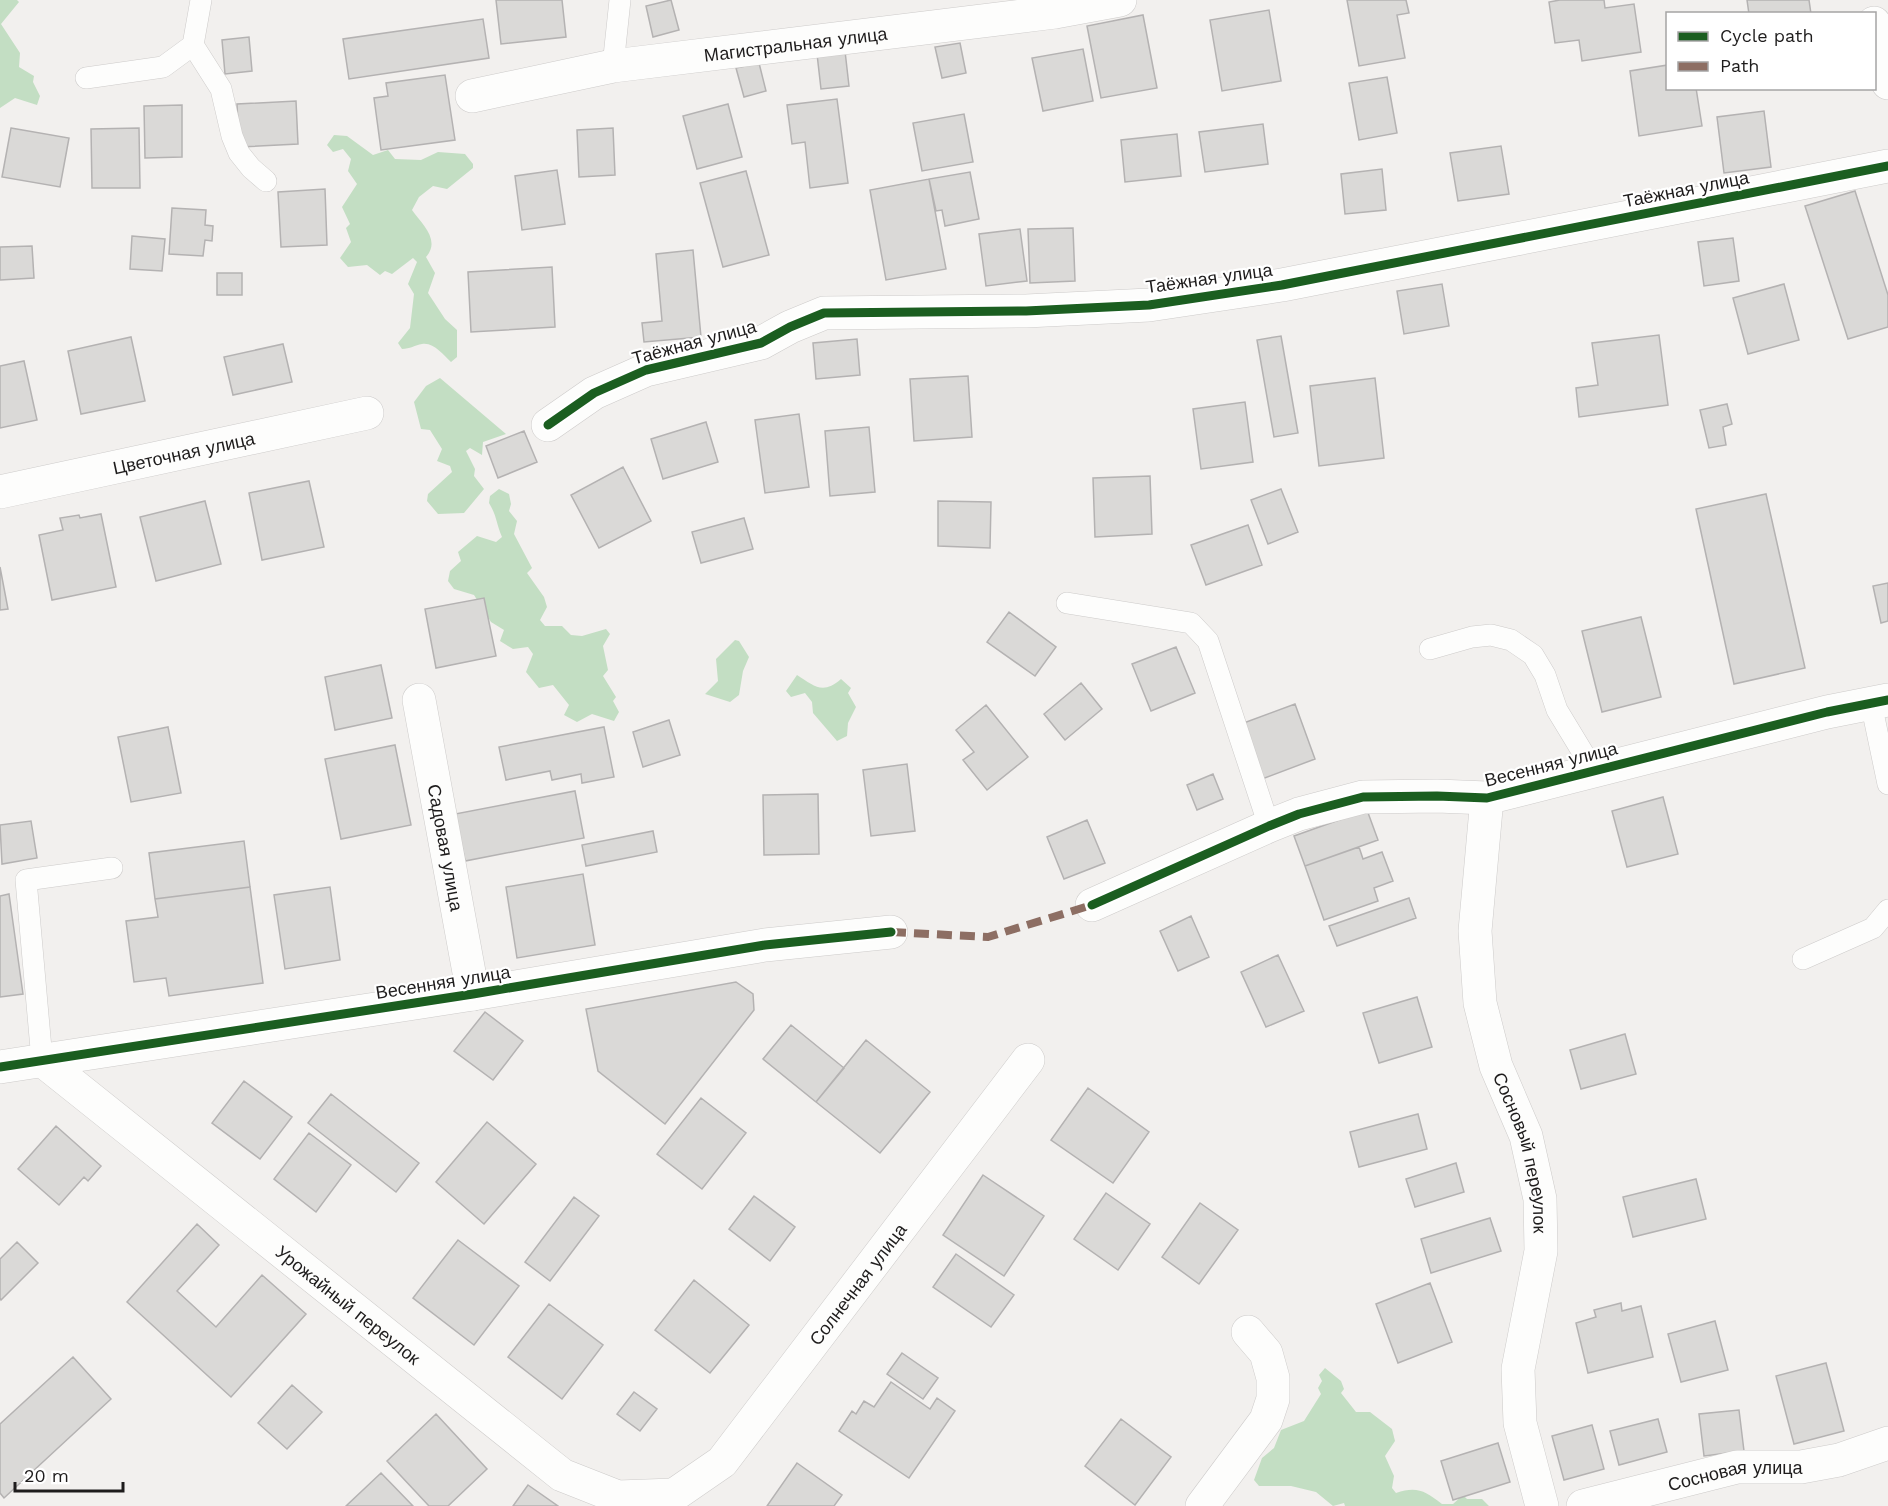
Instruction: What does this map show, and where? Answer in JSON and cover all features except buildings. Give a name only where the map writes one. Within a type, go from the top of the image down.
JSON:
[{"type":"street","name":"Магистральная улица","points":[[472,96],[613,66],[1055,12],[1120,0]]},
{"type":"street","points":[[1876,28],[1888,83]]},
{"type":"street","name":"Таёжная улица","points":[[548,425],[594,393],[646,370],[761,343],[790,327],[824,313],[1026,311],[1149,304],[1282,285],[1888,166]]},
{"type":"street","name":"Цветочная улица","points":[[0,492],[367,413]]},
{"type":"street","name":"Садовая улица","points":[[419,700],[473,994]]},
{"type":"street","name":"Весенняя улица","points":[[1092,905],[1269,826],[1299,814],[1362,797],[1487,798],[1827,712],[1880,702]]},
{"type":"street","name":"Сосновый переулок","points":[[1487,798],[1475,931],[1478,979],[1480,1003],[1496,1066],[1526,1136],[1540,1199],[1541,1251],[1518,1369],[1520,1423],[1542,1506]]},
{"type":"street","name":"Весенняя улица","points":[[0,1067],[473,994],[765,945],[891,932]]},
{"type":"street","name":"Урожайный переулок","points":[[42,1060],[562,1475],[618,1497],[683,1500]]},
{"type":"street","name":"Солнечная улица","points":[[683,1500],[722,1462],[1028,1060]]},
{"type":"street","points":[[1202,1506],[1266,1420],[1273,1398],[1273,1378],[1266,1353],[1248,1332]]},
{"type":"street","name":"Сосновая улица","points":[[1583,1506],[1737,1467],[1801,1467],[1839,1460],[1888,1443]]},
{"type":"lane","points":[[201,0],[193,45],[221,89],[232,136],[239,153],[266,181]]},
{"type":"lane","points":[[613,66],[620,0]]},
{"type":"lane","points":[[86,78],[163,67],[193,45]]},
{"type":"lane","points":[[1067,603],[1191,623],[1208,641],[1269,826]]},
{"type":"lane","points":[[1430,649],[1472,637],[1491,635],[1511,640],[1533,655],[1545,675],[1557,710],[1594,771]]},
{"type":"lane","points":[[1880,702],[1888,784]]},
{"type":"lane","points":[[42,1060],[26,880],[112,868]]},
{"type":"lane","points":[[1803,959],[1873,928],[1888,910]]},
{"type":"green space","points":[[0,0],[19,2],[1,24],[20,53],[19,67],[34,76],[33,82],[40,96],[37,105],[15,98],[0,108]]},
{"type":"green space","points":[[334,135],[347,136],[373,155],[388,150],[395,159],[421,160],[438,152],[465,154],[473,164],[473,168],[447,189],[433,186],[419,197],[412,210],[431,238],[432,244],[426,257],[435,273],[428,293],[445,319],[457,330],[457,357],[451,362],[430,345],[422,344],[402,349],[398,343],[410,328],[414,294],[408,284],[417,262],[413,258],[392,274],[385,271],[380,275],[367,265],[348,267],[340,258],[351,242],[346,228],[350,224],[342,207],[357,184],[348,171],[351,159],[343,149],[333,152],[327,145]]},
{"type":"green space","points":[[440,378],[506,434],[483,442],[482,455],[470,448],[466,451],[475,469],[474,476],[484,489],[464,513],[438,514],[427,501],[428,494],[452,472],[450,466],[437,461],[442,449],[430,430],[421,429],[414,402],[426,386]]},
{"type":"green space","points":[[499,489],[509,494],[511,504],[509,511],[517,521],[514,534],[532,568],[527,573],[544,597],[547,607],[540,620],[545,626],[562,626],[571,635],[582,636],[606,629],[610,634],[603,646],[608,670],[603,676],[616,697],[613,701],[619,712],[614,721],[592,714],[577,722],[564,715],[569,705],[553,685],[539,688],[526,672],[533,654],[528,647],[513,649],[500,641],[504,630],[491,622],[474,595],[454,589],[448,581],[450,571],[461,561],[458,552],[477,536],[496,542],[502,537],[489,503],[490,496]]},
{"type":"green space","points":[[735,640],[739,641],[749,657],[743,671],[739,695],[730,702],[705,694],[718,681],[716,659]]},
{"type":"green space","points":[[797,675],[819,687],[829,687],[841,679],[851,688],[848,693],[856,707],[848,723],[847,736],[837,741],[813,713],[812,702],[805,693],[791,697],[786,691]]},
{"type":"green space","points":[[1325,1368],[1341,1381],[1344,1389],[1341,1393],[1356,1412],[1370,1412],[1392,1429],[1395,1441],[1385,1456],[1394,1476],[1392,1488],[1396,1493],[1410,1490],[1420,1491],[1442,1504],[1453,1504],[1463,1495],[1467,1499],[1482,1499],[1489,1506],[1345,1506],[1344,1503],[1333,1506],[1316,1492],[1291,1486],[1259,1486],[1254,1480],[1262,1458],[1274,1448],[1281,1430],[1304,1421],[1321,1394],[1318,1388],[1322,1381],[1319,1375]]},
{"type":"marked path","points":[[891,932],[988,937],[1092,905]]},
{"type":"cycle path","points":[[548,425],[594,393],[646,370],[761,343],[790,327],[824,313],[1026,311],[1149,305],[1282,285],[1888,166]]},
{"type":"cycle path","points":[[1092,905],[1299,814],[1363,797],[1487,798],[1827,712],[1888,700]]},
{"type":"cycle path","points":[[0,1067],[473,994],[765,945],[891,932]]}]
